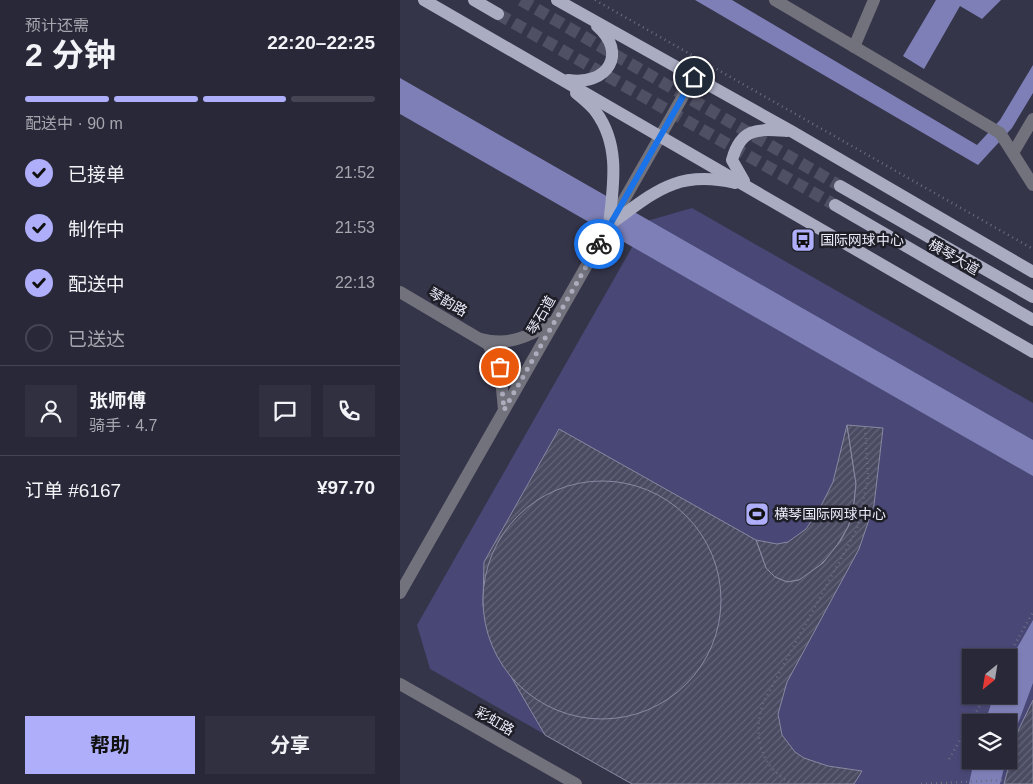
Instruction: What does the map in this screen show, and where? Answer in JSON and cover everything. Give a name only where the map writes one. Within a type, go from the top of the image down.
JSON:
[{"type":"main road","points":[[424,0],[1033,352]]},
{"type":"main road","points":[[474,0],[498,14]]},
{"type":"main road","points":[[557,0],[791,131],[1031,270]]},
{"type":"main road","points":[[562,79],[581,82],[597,79],[607,69],[612,58],[610,44],[603,31],[586,16]]},
{"type":"main road","points":[[562,79],[596,111],[612,146],[614,163],[609,225]]},
{"type":"main road","points":[[747,185],[732,160],[736,145],[745,135],[756,130],[791,131]]},
{"type":"main road","points":[[609,225],[655,192],[683,180],[698,178],[719,179],[747,185]]},
{"type":"main road","name":"横琴大道","points":[[840,186],[1033,297]]},
{"type":"main road","name":"横琴大道","points":[[835,205],[1033,320]]},
{"type":"street","points":[[775,0],[1000,133],[1033,186]]},
{"type":"street","points":[[854,47],[874,0]]},
{"type":"street","name":"琴石道","points":[[400,593],[694,77]]},
{"type":"street","points":[[1013,153],[1033,119]]},
{"type":"street","name":"琴韵路","points":[[400,292],[481,338],[498,342],[515,340],[554,322]]},
{"type":"street","name":"琴韵路","points":[[481,338],[493,351],[500,367],[504,410]]},
{"type":"street","name":"彩虹路","points":[[400,684],[576,784]]},
{"type":"path","points":[[595,0],[1033,250]]},
{"type":"path","points":[[794,784],[775,772],[759,747],[758,717],[763,703],[857,529],[868,478],[865,426]]},
{"type":"path","points":[[1012,649],[1033,612]]},
{"type":"path","points":[[949,759],[981,704]]},
{"type":"path","points":[[921,784],[1005,780]]},
{"type":"shaded area","name":"横琴国际网球中心","points":[[692,208],[1033,403],[1033,784],[632,784],[430,669],[417,625],[647,221]]},
{"type":"water","points":[[695,0],[732,0],[977,145],[1000,120],[1033,65],[1033,93],[1012,128],[978,165]]},
{"type":"water","points":[[936,0],[1001,0],[982,19],[960,6],[924,69],[903,56]]},
{"type":"water","points":[[400,78],[1033,440],[1033,476],[400,114]]},
{"type":"water","points":[[1033,620],[1033,683],[1017,726],[1017,714],[988,714],[991,704],[1018,704],[1018,649],[1016,649]]},
{"type":"water","points":[[972,769],[1004,769],[1000,784],[969,784]]},
{"type":"building","points":[[847,425],[856,484],[853,513],[848,527],[833,552],[812,573],[799,580],[787,582],[775,577],[766,568],[756,540],[777,544],[788,542],[806,529],[821,506],[833,482]]},
{"type":"building","points":[[847,425],[883,428],[874,505],[859,549],[787,682],[778,714],[782,735],[795,752],[804,758],[828,766],[862,771],[854,784],[632,784],[545,735],[492,644],[483,605],[484,562],[559,429],[756,540],[766,568],[775,577],[787,582],[799,580],[823,563],[841,540],[848,527],[853,513],[856,484]]},
{"type":"building","points":[[602,481],[625,484],[658,495],[686,516],[707,544],[718,577],[721,600],[718,623],[707,656],[686,684],[658,705],[625,716],[602,719],[579,716],[546,705],[518,684],[497,656],[486,623],[483,600],[486,577],[497,544],[518,516],[546,495],[579,484]]},
{"type":"building","points":[[1033,700],[1033,784],[1004,784],[1008,769],[1017,769],[1018,731]]},
{"type":"tunnel","points":[[521,0],[840,186]]},
{"type":"tunnel","points":[[498,14],[835,205]]},
{"type":"way so far","points":[[500,367],[504,410],[599,244]]},
{"type":"place","name":"国际网球中心","points":[[803,240]]},
{"type":"place","name":"横琴国际网球中心","points":[[757,514]]},
{"type":"route","points":[[599,244],[694,77]]}]
